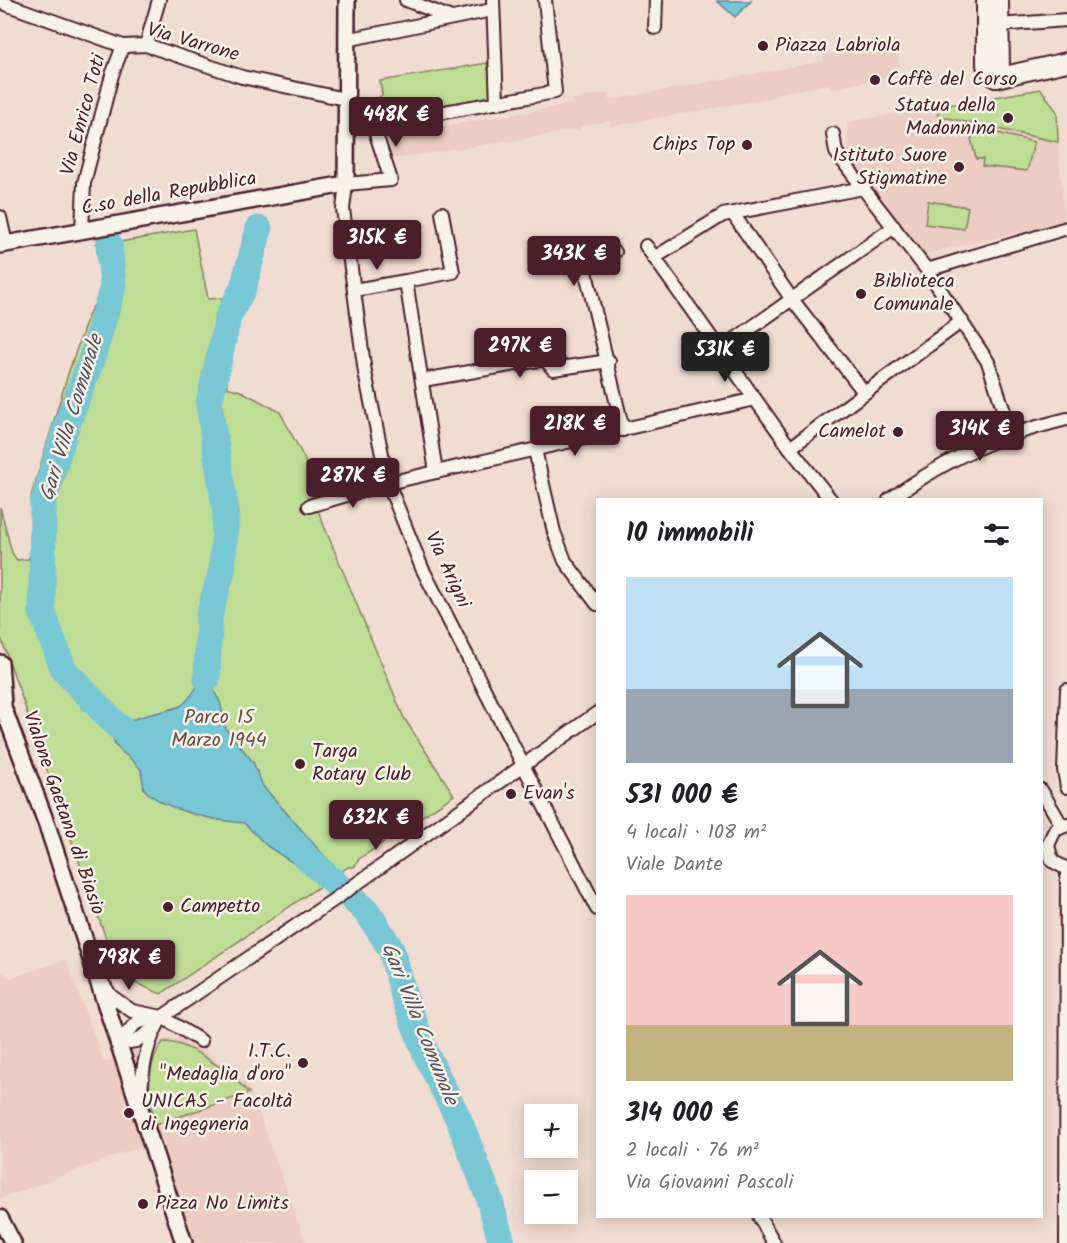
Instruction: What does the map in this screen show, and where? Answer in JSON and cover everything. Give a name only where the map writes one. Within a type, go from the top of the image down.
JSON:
[{"type":"main road","points":[[986,0],[986,65],[996,78]]},
{"type":"main road","points":[[996,78],[1000,71],[999,0]]},
{"type":"main road","points":[[996,78],[1067,62]]},
{"type":"street","points":[[146,45],[159,0]]},
{"type":"street","points":[[345,99],[373,125],[391,180],[346,184],[345,99],[347,0]]},
{"type":"street","points":[[406,0],[449,17]]},
{"type":"street","points":[[373,125],[555,92],[545,0]]},
{"type":"street","points":[[655,28],[656,0]]},
{"type":"street","name":"Via Varrone","points":[[0,2],[123,46],[146,45],[242,77],[345,99]]},
{"type":"street","points":[[346,39],[449,17],[492,5],[497,103]]},
{"type":"street","points":[[999,25],[1067,20]]},
{"type":"street","name":"Via Enrico Toti","points":[[82,231],[84,183],[112,75],[123,46]]},
{"type":"street","points":[[832,134],[836,152],[927,270],[988,362],[1011,433]]},
{"type":"street","name":"C.so della Repubblica","points":[[3,245],[346,184]]},
{"type":"street","name":"Via Arigni","points":[[346,184],[344,210],[364,373],[388,483],[422,568],[596,907]]},
{"type":"street","points":[[654,258],[723,215],[863,188]]},
{"type":"street","points":[[354,290],[453,272],[442,213]]},
{"type":"street","points":[[732,214],[791,298],[864,392]]},
{"type":"street","points":[[0,217],[3,245]]},
{"type":"street","points":[[720,350],[894,227]]},
{"type":"street","points":[[927,270],[1067,228]]},
{"type":"street","points":[[646,246],[790,448],[829,498]]},
{"type":"street","points":[[615,252],[583,260],[609,361],[623,430]]},
{"type":"street","points":[[406,281],[436,472]]},
{"type":"street","points":[[790,448],[962,321]]},
{"type":"street","points":[[423,380],[545,359],[554,369],[609,361]]},
{"type":"street","points":[[309,506],[388,483],[755,399]]},
{"type":"street","points":[[892,498],[930,471],[1011,433],[1067,418]]},
{"type":"street","points":[[535,450],[554,532],[565,561],[596,602]]},
{"type":"street","name":"Vialone Gaetano di Biasio","points":[[0,663],[2,701],[94,968],[184,1243]]},
{"type":"street","points":[[1067,690],[1064,770],[1067,788]]},
{"type":"street","points":[[117,1044],[136,1023],[159,1022],[596,714]]},
{"type":"street","points":[[1043,793],[1065,825],[1052,833],[1044,845],[1052,861],[1067,869],[1066,1243]]},
{"type":"street","points":[[94,968],[111,996],[132,1011],[201,1041]]},
{"type":"street","points":[[141,1115],[142,1070],[159,1022]]},
{"type":"street","points":[[0,1218],[13,1243]]},
{"type":"street","points":[[763,1218],[774,1243]]},
{"type":"shaded area","points":[[896,40],[900,74],[831,89],[830,84],[777,93],[777,97],[612,126],[610,121],[580,126],[580,130],[392,159],[389,136],[573,104],[573,99],[609,93],[610,100],[824,61],[824,55]]},
{"type":"shaded area","name":"Istituto Suore Stigmatine","points":[[937,107],[938,116],[1058,142],[1064,219],[1061,223],[922,254],[848,152],[847,122]]},
{"type":"shaded area","name":"UNICAS - Facoltà di Ingegneria","points":[[66,960],[104,1062],[167,1039],[181,1038],[202,1047],[249,1086],[306,1243],[195,1243],[157,1140],[0,1199],[0,971],[10,978]]},
{"type":"green space","points":[[487,63],[494,96],[378,115],[374,109],[375,100],[382,95],[380,81]]},
{"type":"green space","points":[[1041,89],[1057,112],[1058,142],[938,116],[937,107]]},
{"type":"green space","points":[[985,130],[1034,142],[1027,171],[982,166],[983,159],[976,159],[971,139],[975,133]]},
{"type":"green space","points":[[928,201],[968,207],[964,229],[925,224]]},
{"type":"green space","name":"Parco 15 Marzo 1944","points":[[194,229],[208,299],[222,298],[230,335],[227,387],[243,392],[280,412],[304,458],[320,516],[404,718],[454,795],[359,859],[354,867],[348,867],[161,994],[119,976],[0,635],[0,507],[12,553],[17,560],[28,559],[35,544],[31,496],[69,371],[90,311],[101,294],[109,244]]},
{"type":"green space","points":[[163,1042],[185,1047],[209,1060],[249,1093],[155,1125],[150,1093],[151,1071],[157,1051]]},
{"type":"water","points":[[717,1],[751,1],[735,17]]},
{"type":"water","points":[[203,679],[207,679],[220,702],[226,729],[253,762],[263,786],[333,866],[335,872],[327,881],[316,878],[267,846],[244,823],[220,820],[177,809],[153,797],[144,789],[141,770],[115,744],[114,732],[119,726],[140,717],[182,705]]},
{"type":"waterway","points":[[207,679],[209,616],[222,570],[226,513],[209,404],[228,317],[243,288],[259,229]]},
{"type":"waterway","name":"Gari Villa Comunale","points":[[109,244],[113,286],[92,358],[65,430],[43,503],[42,612],[64,670],[116,725],[147,746]]},
{"type":"waterway","name":"Gari Villa Comunale","points":[[303,854],[368,913],[391,949],[404,996],[426,1054],[459,1120],[488,1195],[502,1243]]},
{"type":"place","name":"Piazza Labriola","points":[[763,46]]},
{"type":"place","name":"Caffè del Corso","points":[[875,80]]},
{"type":"place","name":"Statua della Madonnina","points":[[1008,118]]},
{"type":"place","name":"Chips Top","points":[[747,145]]},
{"type":"place","name":"Istituto Suore Stigmatine","points":[[959,167]]},
{"type":"place","name":"Biblioteca Comunale","points":[[861,294]]},
{"type":"place","name":"Camelot","points":[[898,432]]},
{"type":"place","name":"Targa Rotary Club","points":[[300,764]]},
{"type":"place","name":"Evan's","points":[[511,794]]},
{"type":"place","name":"Campetto","points":[[168,907]]},
{"type":"place","name":"I.T.C. \"Medaglia d'oro\"","points":[[303,1063]]},
{"type":"place","name":"UNICAS - Facoltà di Ingegneria","points":[[129,1113]]},
{"type":"place","name":"Pizza No Limits","points":[[143,1204]]}]
